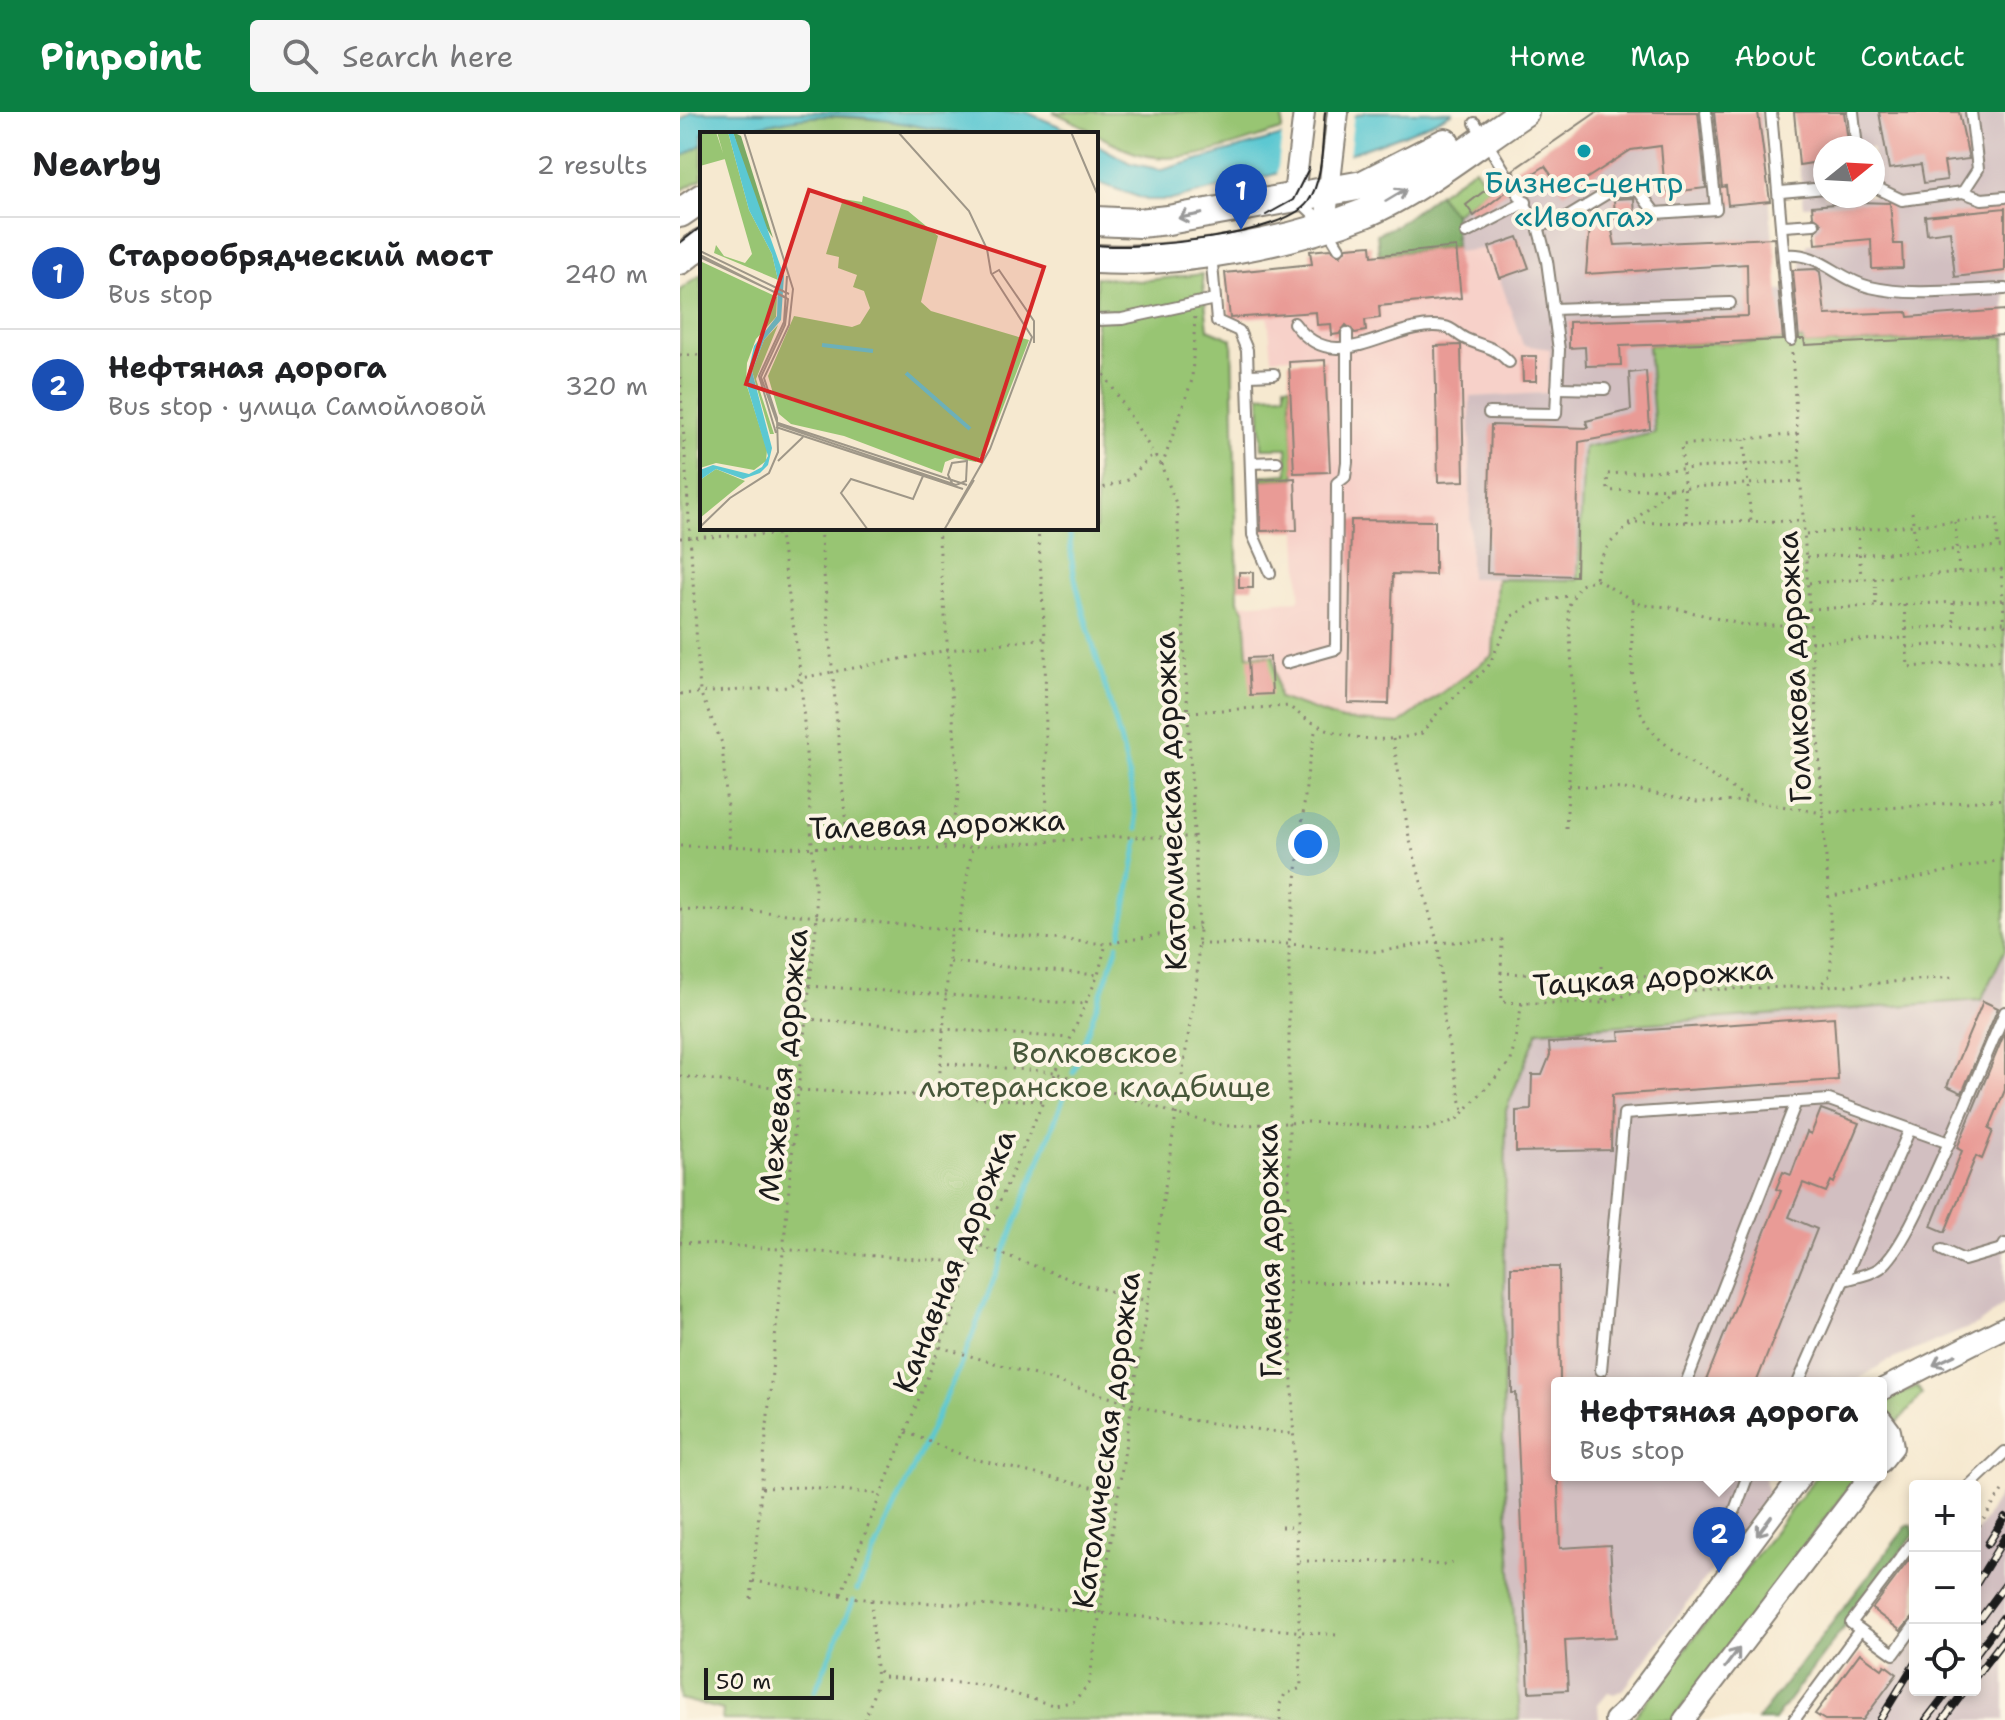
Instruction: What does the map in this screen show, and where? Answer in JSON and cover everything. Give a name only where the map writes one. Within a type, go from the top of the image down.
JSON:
[{"type":"street","points":[[1098,221],[1139,223],[1168,220],[1295,182],[1329,191],[1363,185],[1484,124],[1524,112]]},
{"type":"street","points":[[1332,237],[1329,191],[1337,115]]},
{"type":"street","points":[[1295,182],[1303,120]]},
{"type":"street","points":[[1098,259],[1165,259],[1332,237],[1484,124]]},
{"type":"street","points":[[680,213],[700,199]]},
{"type":"street","points":[[680,260],[700,245]]},
{"type":"street","points":[[1887,1387],[2005,1327]]},
{"type":"street","points":[[1887,1427],[1890,1431],[1887,1454]]},
{"type":"street","points":[[1622,1716],[1797,1481]]},
{"type":"street","points":[[1684,1720],[1866,1481]]},
{"type":"lane","points":[[1538,226],[1563,220],[1611,191],[1638,190],[1655,213],[1716,209],[1706,112]]},
{"type":"lane","points":[[1771,112],[1784,226],[1791,340]]},
{"type":"lane","points":[[1853,112],[1856,136]]},
{"type":"lane","points":[[1963,192],[1978,169],[1971,112]]},
{"type":"lane","points":[[1484,124],[1538,226],[1559,350],[1556,414],[1489,413]]},
{"type":"lane","points":[[1295,182],[1332,237]]},
{"type":"lane","points":[[1781,192],[1813,189]]},
{"type":"lane","points":[[1885,192],[1902,200],[1963,192],[1982,199],[2005,197]]},
{"type":"lane","points":[[1466,233],[1526,202]]},
{"type":"lane","points":[[1784,226],[1814,224]]},
{"type":"lane","points":[[1211,251],[1217,321],[1239,331],[1247,350],[1253,535],[1270,573]]},
{"type":"lane","points":[[1786,255],[1802,253],[1844,278],[1896,292],[2005,289]]},
{"type":"lane","points":[[1098,320],[1122,319],[1215,299]]},
{"type":"lane","points":[[1553,309],[1730,303]]},
{"type":"lane","points":[[1294,323],[1304,337],[1347,349],[1420,327],[1446,327],[1466,339],[1495,348],[1509,362]]},
{"type":"lane","points":[[1286,663],[1336,649],[1337,483],[1345,477],[1347,462],[1347,333]]},
{"type":"lane","points":[[1250,375],[1274,374]]},
{"type":"lane","points":[[1557,388],[1605,389]]},
{"type":"lane","points":[[1251,463],[1277,462]]},
{"type":"lane","points":[[1844,1280],[1873,1272],[1887,1260],[1922,1202],[2005,1012]]},
{"type":"lane","points":[[1601,1370],[1624,1114],[1829,1100],[1949,1143]]},
{"type":"lane","points":[[1688,1377],[1796,1102]]},
{"type":"lane","points":[[1801,1377],[1910,1129]]},
{"type":"lane","points":[[1942,1250],[1964,1260],[2002,1249],[2005,1244]]},
{"type":"lane","points":[[1975,1480],[2005,1452]]},
{"type":"lane","points":[[1735,1510],[1746,1481]]},
{"type":"lane","points":[[1909,1547],[1851,1623],[1894,1654],[1909,1633]]},
{"type":"lane","points":[[1794,1720],[1860,1630]]},
{"type":"path","points":[[1162,467],[1192,380],[1197,325],[1193,303]]},
{"type":"path","name":"Голикова дорожка","points":[[1791,340],[1806,534],[1830,975]]},
{"type":"path","name":"Католическая дорожка","points":[[876,1667],[884,1677],[961,1682],[1032,1702],[1065,1705],[1081,1695],[1089,1684],[1098,1638],[1145,1301],[1197,978],[1199,928],[1181,528],[1173,490],[1162,467],[1098,364]]},
{"type":"path","points":[[680,377],[700,692],[722,743],[730,850]]},
{"type":"path","points":[[1687,522],[1681,445],[1799,434]]},
{"type":"path","points":[[1744,439],[1751,521]]},
{"type":"path","points":[[1098,489],[1128,480],[1152,455]]},
{"type":"path","points":[[1801,461],[1607,474],[1608,491],[1802,481]]},
{"type":"path","points":[[1566,828],[1574,683],[1568,607],[1579,586],[1595,579],[1604,552],[1628,523],[1670,488]]},
{"type":"path","points":[[1912,512],[1916,551]]},
{"type":"path","points":[[1806,534],[1997,518],[1998,547]]},
{"type":"path","points":[[1628,523],[1805,521]]},
{"type":"path","points":[[1955,522],[1959,572]]},
{"type":"path","name":"Межевая дорожка","points":[[751,1599],[817,918],[815,850],[801,678],[779,530]]},
{"type":"path","points":[[680,538],[807,530]]},
{"type":"path","points":[[820,530],[848,850]]},
{"type":"path","points":[[938,530],[959,793],[951,831],[943,849]]},
{"type":"path","points":[[1038,530],[1045,638],[1047,842]]},
{"type":"path","points":[[1858,530],[1862,580]]},
{"type":"path","points":[[1807,557],[2005,547]]},
{"type":"path","points":[[1808,584],[2003,569],[2005,624],[1906,629]]},
{"type":"path","points":[[1875,578],[1876,606]]},
{"type":"path","points":[[1595,579],[1633,601],[1744,625],[1810,625]]},
{"type":"path","points":[[1189,712],[1289,706],[1316,727],[1345,736],[1393,739],[1422,733],[1440,710],[1488,667],[1512,616],[1537,602],[1573,595]]},
{"type":"path","points":[[1809,609],[2003,600]]},
{"type":"path","points":[[1633,601],[1632,660],[1646,721],[1663,741],[1752,801]]},
{"type":"path","points":[[1953,603],[1954,625]]},
{"type":"path","points":[[1904,605],[1908,667],[2005,660]]},
{"type":"path","points":[[680,694],[788,687],[801,678],[831,672],[948,650],[1045,638]]},
{"type":"path","points":[[1811,642],[1906,638]]},
{"type":"path","points":[[1907,647],[2005,639]]},
{"type":"path","name":"Главная дорожка","points":[[1280,1720],[1280,1704],[1285,1694],[1301,1688],[1289,1282],[1289,944],[1308,769],[1316,727]]},
{"type":"path","points":[[1393,739],[1409,837],[1438,945],[1445,1028],[1463,1111]]},
{"type":"path","points":[[1569,785],[1636,790],[1697,802],[1752,801],[1822,813],[2005,799]]},
{"type":"path","name":"Талевая дорожка","points":[[680,846],[730,850],[943,849],[1195,837]]},
{"type":"path","points":[[958,933],[972,848]]},
{"type":"path","points":[[1828,897],[2005,859]]},
{"type":"path","points":[[680,909],[1106,944],[1199,928]]},
{"type":"path","points":[[938,1096],[951,932]]},
{"type":"path","points":[[1198,944],[1289,944],[1378,952],[1420,944],[1502,940],[1502,1002],[1522,1003]]},
{"type":"path","name":"Канавная дорожка","points":[[841,1594],[973,1263],[1098,975],[1106,944]]},
{"type":"path","points":[[949,962],[1098,975]]},
{"type":"path","points":[[1601,966],[1603,1003]]},
{"type":"path","points":[[1501,973],[1602,977],[1698,974],[1697,992]]},
{"type":"path","points":[[1818,986],[1830,975],[1837,986]]},
{"type":"path","name":"Тацкая дорожка","points":[[940,1063],[1054,1072],[1176,1114],[1225,1126],[1287,1122],[1426,1130],[1449,1124],[1511,1061],[1522,1003],[1603,1003],[1635,992],[1837,986],[1953,977]]},
{"type":"path","points":[[809,986],[1085,1004]]},
{"type":"path","points":[[806,1019],[1069,1038]]},
{"type":"path","points":[[680,1076],[798,1090],[1042,1101]]},
{"type":"path","points":[[680,1242],[973,1263]]},
{"type":"path","points":[[981,1246],[1086,1285],[1145,1301]]},
{"type":"path","points":[[1289,1282],[1452,1284]]},
{"type":"path","points":[[940,1347],[1183,1419],[1292,1434]]},
{"type":"path","points":[[1278,1349],[1291,1349]]},
{"type":"path","points":[[906,1432],[970,1458],[1120,1494]]},
{"type":"path","points":[[1981,1524],[2005,1486]]},
{"type":"path","points":[[762,1488],[810,1487],[881,1494]]},
{"type":"path","points":[[1281,1527],[1297,1527]]},
{"type":"path","points":[[1299,1561],[1440,1565],[1455,1562]]},
{"type":"path","points":[[753,1581],[871,1600],[1101,1614],[1336,1635]]},
{"type":"path","points":[[865,1720],[877,1683],[871,1600]]},
{"type":"shaded area","points":[[1597,112],[1761,112],[1778,291],[1799,289],[1802,253],[1808,244],[1816,243],[1812,206],[1804,206],[1793,112],[2005,112],[2005,337],[1805,345],[1804,340],[1784,340],[1655,433],[1584,447],[1578,580],[1470,578],[1470,397],[1547,393],[1550,349],[1523,345],[1489,248],[1456,252],[1454,214]]},
{"type":"shaded area","points":[[1371,245],[1373,256],[1489,247],[1550,348],[1548,393],[1470,397],[1470,578],[1497,579],[1494,655],[1399,724],[1342,720],[1279,698],[1248,655],[1245,611],[1241,604],[1298,600],[1300,595],[1294,473],[1330,471],[1325,361],[1320,356],[1272,358],[1268,317],[1230,320],[1225,273],[1311,264],[1310,251]]},
{"type":"shaded area","points":[[2005,950],[2005,1304],[1978,1324],[1884,1363],[1862,1377],[1551,1377],[1551,1481],[1765,1481],[1768,1494],[1624,1689],[1614,1694],[1608,1692],[1598,1704],[1599,1720],[1520,1720],[1503,1438],[1506,1110],[1538,1031],[1980,1000]]},
{"type":"shaded area","points":[[2005,1486],[2005,1720],[1861,1720],[1909,1642],[1909,1696],[1981,1696],[1981,1525]]},
{"type":"green space","points":[[1053,112],[1283,112],[1282,130],[1204,153],[1164,158],[1125,149]]},
{"type":"green space","points":[[824,116],[885,120],[958,132],[734,132],[776,120]]},
{"type":"green space","points":[[700,145],[700,180],[680,191],[680,158]]},
{"type":"green space","points":[[1475,168],[1489,188],[1454,214],[1438,194]]},
{"type":"green space","points":[[1438,194],[1454,214],[1456,247],[1379,255],[1377,234],[1397,225]]},
{"type":"green space","name":"Волковское лютеранское кладбище","points":[[1202,274],[1208,329],[1232,339],[1238,601],[1245,611],[1248,655],[1274,656],[1279,698],[1342,720],[1399,724],[1493,655],[1497,579],[1578,580],[1584,447],[1655,433],[1648,345],[1802,340],[1805,345],[2005,337],[2005,950],[1981,1000],[1538,1031],[1506,1110],[1503,1438],[1520,1720],[722,1720],[723,1710],[680,1699],[680,290],[700,275],[700,530],[1098,530],[1098,277],[1139,281]]},
{"type":"green space","points":[[1285,385],[1290,385],[1295,478],[1258,480],[1258,476],[1288,474],[1287,448],[1262,448],[1260,395],[1285,394]]},
{"type":"green space","points":[[1917,1386],[1922,1394],[1897,1423],[1887,1411],[1890,1399]]},
{"type":"green space","points":[[1812,1481],[1853,1481],[1672,1720],[1632,1720]]},
{"type":"green space","points":[[1907,1526],[1909,1541],[1774,1720],[1757,1720]]},
{"type":"water","points":[[691,112],[1026,112],[1073,132],[958,132],[877,119],[822,116],[724,132],[700,132],[700,145],[680,158],[680,121]]},
{"type":"water","points":[[1367,112],[1453,112],[1420,128],[1351,153],[1172,200],[1147,200],[1098,183],[1098,145],[1130,163],[1162,170]]},
{"type":"pier","points":[[1354,112],[1349,156],[1277,175],[1282,133]]},
{"type":"building","name":"Бизнес-центр «Иволга»","points":[[1597,112],[1698,112],[1706,188],[1665,193],[1661,146],[1631,150],[1564,193],[1545,166],[1520,182],[1513,170]]},
{"type":"building","points":[[1714,112],[1758,112],[1770,201],[1728,205],[1726,186],[1722,187]]},
{"type":"building","points":[[1794,112],[1844,112],[1847,136],[1813,136],[1813,163],[1799,165]]},
{"type":"building","points":[[1879,112],[1959,112],[1969,159],[1944,162],[1947,180],[1924,183],[1921,165],[1889,169]]},
{"type":"building","points":[[1500,179],[1507,191],[1474,216],[1466,205]]},
{"type":"building","points":[[1634,198],[1635,218],[1615,219],[1614,199]]},
{"type":"building","points":[[1885,203],[1890,203],[1894,244],[1902,244],[1903,268],[1872,269],[1871,239],[1816,244],[1815,232],[1822,223],[1813,216],[1812,206],[1885,208]]},
{"type":"building","points":[[2005,208],[2005,271],[1955,277],[1950,231],[1927,234],[1925,216]]},
{"type":"building","points":[[1610,221],[1615,245],[1774,238],[1783,340],[1620,346],[1621,365],[1586,366],[1585,347],[1569,348],[1569,322],[1748,316],[1747,264],[1586,274],[1590,225]]},
{"type":"building","points":[[1518,237],[1529,268],[1500,278],[1489,247]]},
{"type":"building","points":[[1371,245],[1372,256],[1456,247],[1461,298],[1379,306],[1380,318],[1365,320],[1366,331],[1355,333],[1346,325],[1339,334],[1332,335],[1331,324],[1317,325],[1316,312],[1230,318],[1225,273],[1312,264],[1310,251],[1330,249],[1340,256],[1347,247]]},
{"type":"building","points":[[1816,269],[1820,272],[1825,315],[1907,312],[1908,317],[2005,310],[2005,335],[1805,345],[1804,339],[1799,339],[1793,270]]},
{"type":"building","points":[[1461,345],[1464,481],[1438,482],[1435,346]]},
{"type":"building","points":[[1522,356],[1536,356],[1536,381],[1523,381]]},
{"type":"building","points":[[1325,360],[1330,472],[1294,473],[1289,362]]},
{"type":"building","points":[[1646,371],[1650,429],[1579,442],[1576,576],[1487,573],[1491,425],[1588,428],[1586,421],[1631,410],[1629,373]]},
{"type":"building","points":[[1295,478],[1297,530],[1261,531],[1259,480]]},
{"type":"building","points":[[1351,520],[1435,521],[1435,575],[1393,574],[1389,704],[1348,703]]},
{"type":"building","points":[[1239,572],[1253,572],[1253,588],[1239,588]]},
{"type":"building","points":[[1270,657],[1272,694],[1250,695],[1248,658]]},
{"type":"building","points":[[1983,1001],[1998,1008],[1962,1093],[1947,1086]]},
{"type":"building","points":[[1834,1017],[1838,1080],[1612,1095],[1611,1150],[1516,1152],[1516,1111],[1531,1110],[1532,1075],[1542,1075],[1550,1055],[1549,1043],[1620,1040],[1619,1032]]},
{"type":"building","points":[[2005,1032],[2005,1090],[1989,1129],[1993,1131],[1982,1159],[1976,1156],[1945,1232],[1931,1226],[1962,1151],[1957,1148]]},
{"type":"building","points":[[1821,1109],[1859,1123],[1834,1183],[1831,1181],[1826,1192],[1803,1183],[1789,1217],[1817,1229],[1758,1377],[1707,1377],[1781,1191],[1776,1189],[1783,1172],[1791,1175],[1807,1132],[1811,1134]]},
{"type":"building","points":[[1511,1267],[1559,1267],[1560,1377],[1551,1377],[1551,1481],[1558,1481],[1560,1548],[1610,1545],[1616,1637],[1565,1640],[1568,1690],[1529,1692],[1516,1393],[1512,1393]]},
{"type":"building","points":[[1909,1560],[1909,1621],[1901,1631],[1872,1609]]},
{"type":"building","points":[[1860,1653],[1882,1669],[1885,1665],[1897,1674],[1863,1720],[1825,1720],[1815,1714]]},
{"type":"waterway","points":[[1070,530],[1075,580],[1124,754],[1137,829]]},
{"type":"waterway","points":[[1121,935],[1138,841]]},
{"type":"waterway","points":[[1073,1073],[1118,945]]},
{"type":"waterway","points":[[857,1590],[962,1362],[1069,1084]]},
{"type":"waterway","points":[[815,1691],[853,1601]]},
{"type":"tram line","points":[[1098,245],[1175,243],[1208,238],[1270,224],[1293,214],[1308,202],[1317,182],[1325,112]]},
{"type":"tram line","points":[[1266,215],[1293,200],[1309,168]]},
{"type":"tram line","points":[[680,243],[700,228]]},
{"type":"railway","points":[[1988,1544],[2005,1517]]},
{"type":"railway","points":[[1981,1576],[2005,1537]]},
{"type":"railway","points":[[1981,1618],[2005,1585]]},
{"type":"railway","points":[[1981,1647],[2005,1615]]},
{"type":"railway","points":[[1981,1669],[2005,1638]]},
{"type":"railway","points":[[1880,1720],[1909,1673]]},
{"type":"railway","points":[[1926,1720],[1944,1696]]},
{"type":"railway","points":[[1943,1720],[1961,1696]]},
{"type":"place","name":"Бизнес-центр «Иволга»","points":[[1584,151]]},
{"type":"place","name":"Старообрядческий мост","points":[[1241,230]]},
{"type":"place","name":"Нефтяная дорога","points":[[1719,1573]]}]
